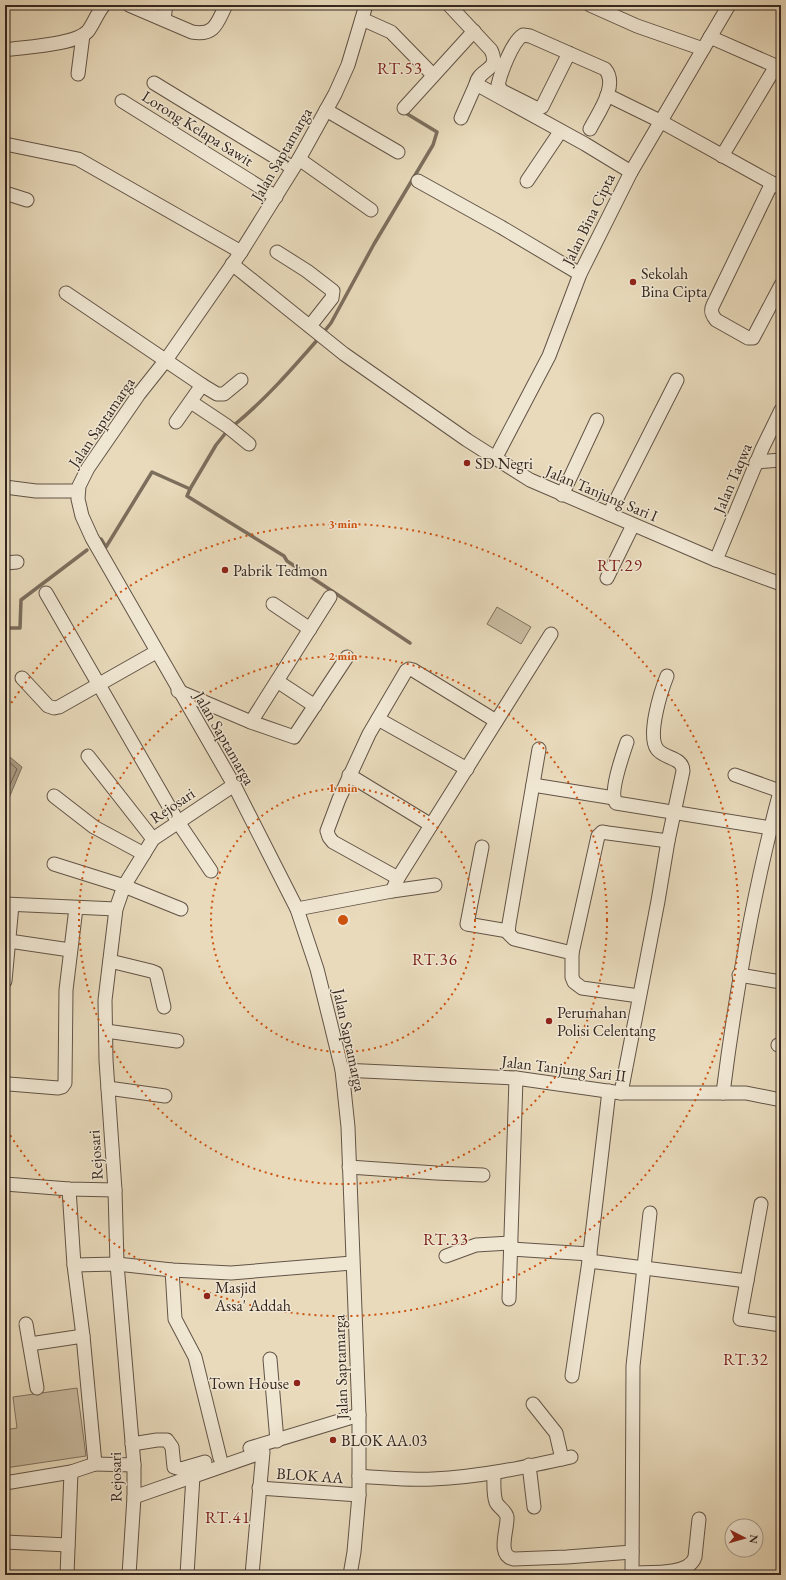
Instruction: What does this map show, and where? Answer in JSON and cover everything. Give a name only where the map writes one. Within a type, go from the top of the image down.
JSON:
[{"type":"street","points":[[5,50],[75,39],[83,35],[88,30],[98,11],[104,5]]},
{"type":"street","points":[[129,5],[192,32],[200,33],[215,28],[226,5]]},
{"type":"street","points":[[164,19],[166,5]]},
{"type":"street","name":"Jalan Saptamarga","points":[[350,1575],[354,1552],[360,1476],[348,1127],[342,1070],[317,969],[297,909],[234,785],[178,691],[92,538],[80,511],[78,491],[88,468],[139,394],[166,360],[241,252],[296,164],[335,94],[348,65],[366,5]]},
{"type":"street","points":[[590,5],[636,26],[703,49]]},
{"type":"street","name":"Jalan Bina Cipta","points":[[496,457],[549,356],[580,274],[631,172],[729,5]]},
{"type":"street","points":[[455,7],[491,50],[494,57],[494,63],[491,68],[480,75],[461,118]]},
{"type":"street","points":[[362,19],[391,32],[433,75]]},
{"type":"street","points":[[404,108],[474,31]]},
{"type":"street","points":[[78,74],[83,35]]},
{"type":"street","points":[[569,53],[542,107],[536,108],[502,91],[498,84],[500,74],[516,40],[523,35],[530,36],[569,53],[605,69],[608,72],[611,82],[607,95],[590,129]]},
{"type":"street","points":[[710,37],[778,68],[722,156]]},
{"type":"street","points":[[154,83],[296,164],[371,210]]},
{"type":"street","points":[[476,84],[560,132],[585,144],[631,172]]},
{"type":"street","points":[[607,95],[660,121],[777,186],[713,304],[711,310],[716,320],[748,338],[753,338],[781,285]]},
{"type":"street","name":"Lorong Kelapa Sawit","points":[[122,101],[276,197]]},
{"type":"street","points":[[326,110],[398,152]]},
{"type":"street","points":[[528,181],[560,132]]},
{"type":"street","points":[[5,144],[78,159],[241,252]]},
{"type":"street","points":[[418,181],[501,227],[580,274]]},
{"type":"street","points":[[5,193],[27,200]]},
{"type":"street","points":[[277,252],[307,271],[333,291],[332,298],[317,332]]},
{"type":"street","name":"Jalan Tanjung Sari I","points":[[232,264],[344,354],[467,440],[530,480],[716,560],[781,584]]},
{"type":"street","points":[[66,293],[202,385],[220,395],[241,380]]},
{"type":"street","points":[[609,514],[677,380]]},
{"type":"street","points":[[176,422],[202,385]]},
{"type":"street","points":[[191,402],[230,427],[249,444]]},
{"type":"street","name":"Jalan Taqwa","points":[[716,560],[756,462],[781,410]]},
{"type":"street","points":[[562,495],[597,420]]},
{"type":"street","points":[[756,462],[781,460]]},
{"type":"street","points":[[5,487],[31,490],[78,491]]},
{"type":"street","points":[[607,578],[633,525]]},
{"type":"street","points":[[46,593],[178,822],[211,871]]},
{"type":"street","points":[[251,722],[330,597]]},
{"type":"street","points":[[274,604],[310,629]]},
{"type":"street","points":[[392,891],[398,878],[551,634]]},
{"type":"street","points":[[22,678],[48,706],[59,707],[156,652]]},
{"type":"street","points":[[178,691],[251,722],[294,737],[347,657]]},
{"type":"street","points":[[398,878],[333,842],[329,837],[328,829],[349,775],[369,734],[406,671],[409,669],[496,722]]},
{"type":"street","points":[[572,1376],[615,1092],[639,996],[683,767],[680,762],[665,756],[660,752],[654,743],[653,736],[660,696],[667,676]]},
{"type":"street","points":[[277,681],[315,706]]},
{"type":"street","points":[[378,719],[467,769]]},
{"type":"street","points":[[627,742],[616,782],[614,798],[617,804],[771,828]]},
{"type":"street","points":[[539,749],[508,931],[510,936],[514,939],[572,953]]},
{"type":"street","points":[[88,756],[153,839]]},
{"type":"street","points":[[723,1093],[739,975],[750,919],[780,790],[734,774]]},
{"type":"street","points":[[349,775],[431,825]]},
{"type":"street","name":"Rejosari","points":[[128,1575],[134,1497],[134,1465],[117,1264],[115,1190],[108,1088],[105,1000],[116,909],[124,886],[153,839],[234,785]]},
{"type":"street","points":[[533,785],[614,798]]},
{"type":"street","points":[[54,796],[94,827],[144,854]]},
{"type":"street","points":[[639,996],[587,989],[579,986],[574,982],[572,977],[572,953],[598,836],[602,832],[608,832],[668,841]]},
{"type":"street","points":[[482,847],[467,924],[508,931]]},
{"type":"street","points":[[54,864],[124,886],[181,909]]},
{"type":"street","points":[[297,909],[392,891],[435,885]]},
{"type":"street","points":[[5,981],[9,941],[9,904],[116,909]]},
{"type":"street","points":[[5,1082],[9,1084],[58,1088],[64,1086],[66,990],[76,908]]},
{"type":"street","points":[[9,941],[70,950]]},
{"type":"street","points":[[110,962],[151,971],[156,974],[164,1007]]},
{"type":"street","points":[[739,975],[781,982]]},
{"type":"street","points":[[106,1031],[176,1041]]},
{"type":"street","name":"Jalan Tanjung Sari II","points":[[342,1070],[516,1078],[615,1092],[746,1093],[781,1100]]},
{"type":"street","points":[[510,1299],[516,1078]]},
{"type":"street","points":[[108,1088],[165,1096]]},
{"type":"street","points":[[349,1167],[436,1174],[483,1175]]},
{"type":"street","points":[[5,1184],[69,1189],[115,1190]]},
{"type":"street","points":[[69,1189],[74,1264],[83,1336],[95,1464]]},
{"type":"street","points":[[761,1204],[740,1319],[781,1325]]},
{"type":"street","points":[[650,1213],[633,1366],[632,1574],[673,1571],[690,1566],[695,1557],[699,1519]]},
{"type":"street","points":[[446,1256],[476,1245],[511,1246],[644,1268],[747,1281]]},
{"type":"street","points":[[74,1264],[117,1264],[172,1270],[245,1273],[352,1263]]},
{"type":"street","points":[[172,1270],[175,1319],[195,1357],[220,1458]]},
{"type":"street","points":[[26,1324],[37,1388]]},
{"type":"street","points":[[30,1344],[83,1336]]},
{"type":"street","points":[[270,1359],[278,1441]]},
{"type":"street","points":[[360,1476],[411,1480],[433,1479],[494,1473],[567,1458],[556,1434],[533,1404]]},
{"type":"street","points":[[132,1444],[167,1440],[172,1447],[174,1467],[180,1469],[278,1441],[359,1415]]},
{"type":"street","points":[[134,1497],[262,1452],[252,1575]]},
{"type":"street","points":[[5,1483],[71,1472],[95,1464],[134,1465]]},
{"type":"street","points":[[528,1466],[534,1507]]},
{"type":"street","points":[[67,1575],[71,1472]]},
{"type":"street","points":[[494,1473],[496,1501],[507,1517],[504,1548],[505,1554],[509,1558],[567,1557],[632,1552]]},
{"type":"street","points":[[187,1575],[193,1476]]},
{"type":"street","name":"BLOK AA","points":[[259,1488],[359,1495]]},
{"type":"street","points":[[5,1542],[68,1545]]},
{"type":"shaded area","points":[[497,607],[531,627],[521,644],[487,624]]},
{"type":"shaded area","points":[[77,1388],[86,1456],[5,1468],[5,1430],[17,1428],[13,1397]]},
{"type":"water","points":[[5,753],[22,767],[9,798],[5,802]]},
{"type":"waterway","points":[[323,333],[331,323],[374,244],[433,145],[437,132],[404,112]]},
{"type":"waterway","points":[[233,426],[267,395],[319,338]]},
{"type":"waterway","points":[[101,539],[106,547],[152,472],[190,489],[216,445],[228,430]]},
{"type":"waterway","points":[[190,489],[187,496],[284,556],[287,561],[410,643]]},
{"type":"waterway","points":[[5,628],[20,628],[21,600],[87,550]]},
{"type":"place","name":"Sekolah Bina Cipta","points":[[633,282]]},
{"type":"place","name":"SD Negri","points":[[467,463]]},
{"type":"place","name":"Pabrik Tedmon","points":[[225,570]]},
{"type":"place","name":"Perumahan Polisi Celentang","points":[[549,1021]]},
{"type":"place","name":"Masjid Assa' Addah","points":[[207,1296]]},
{"type":"place","name":"Town House","points":[[297,1383]]},
{"type":"place","name":"BLOK AA.03","points":[[333,1440]]},
{"type":"district","name":"RT.53","points":[[400,68]]},
{"type":"district","name":"RT.29","points":[[620,565]]},
{"type":"district","name":"RT.36","points":[[435,959]]},
{"type":"district","name":"RT.33","points":[[446,1239]]},
{"type":"district","name":"RT.32","points":[[746,1359]]},
{"type":"district","name":"RT.41","points":[[228,1517]]}]
